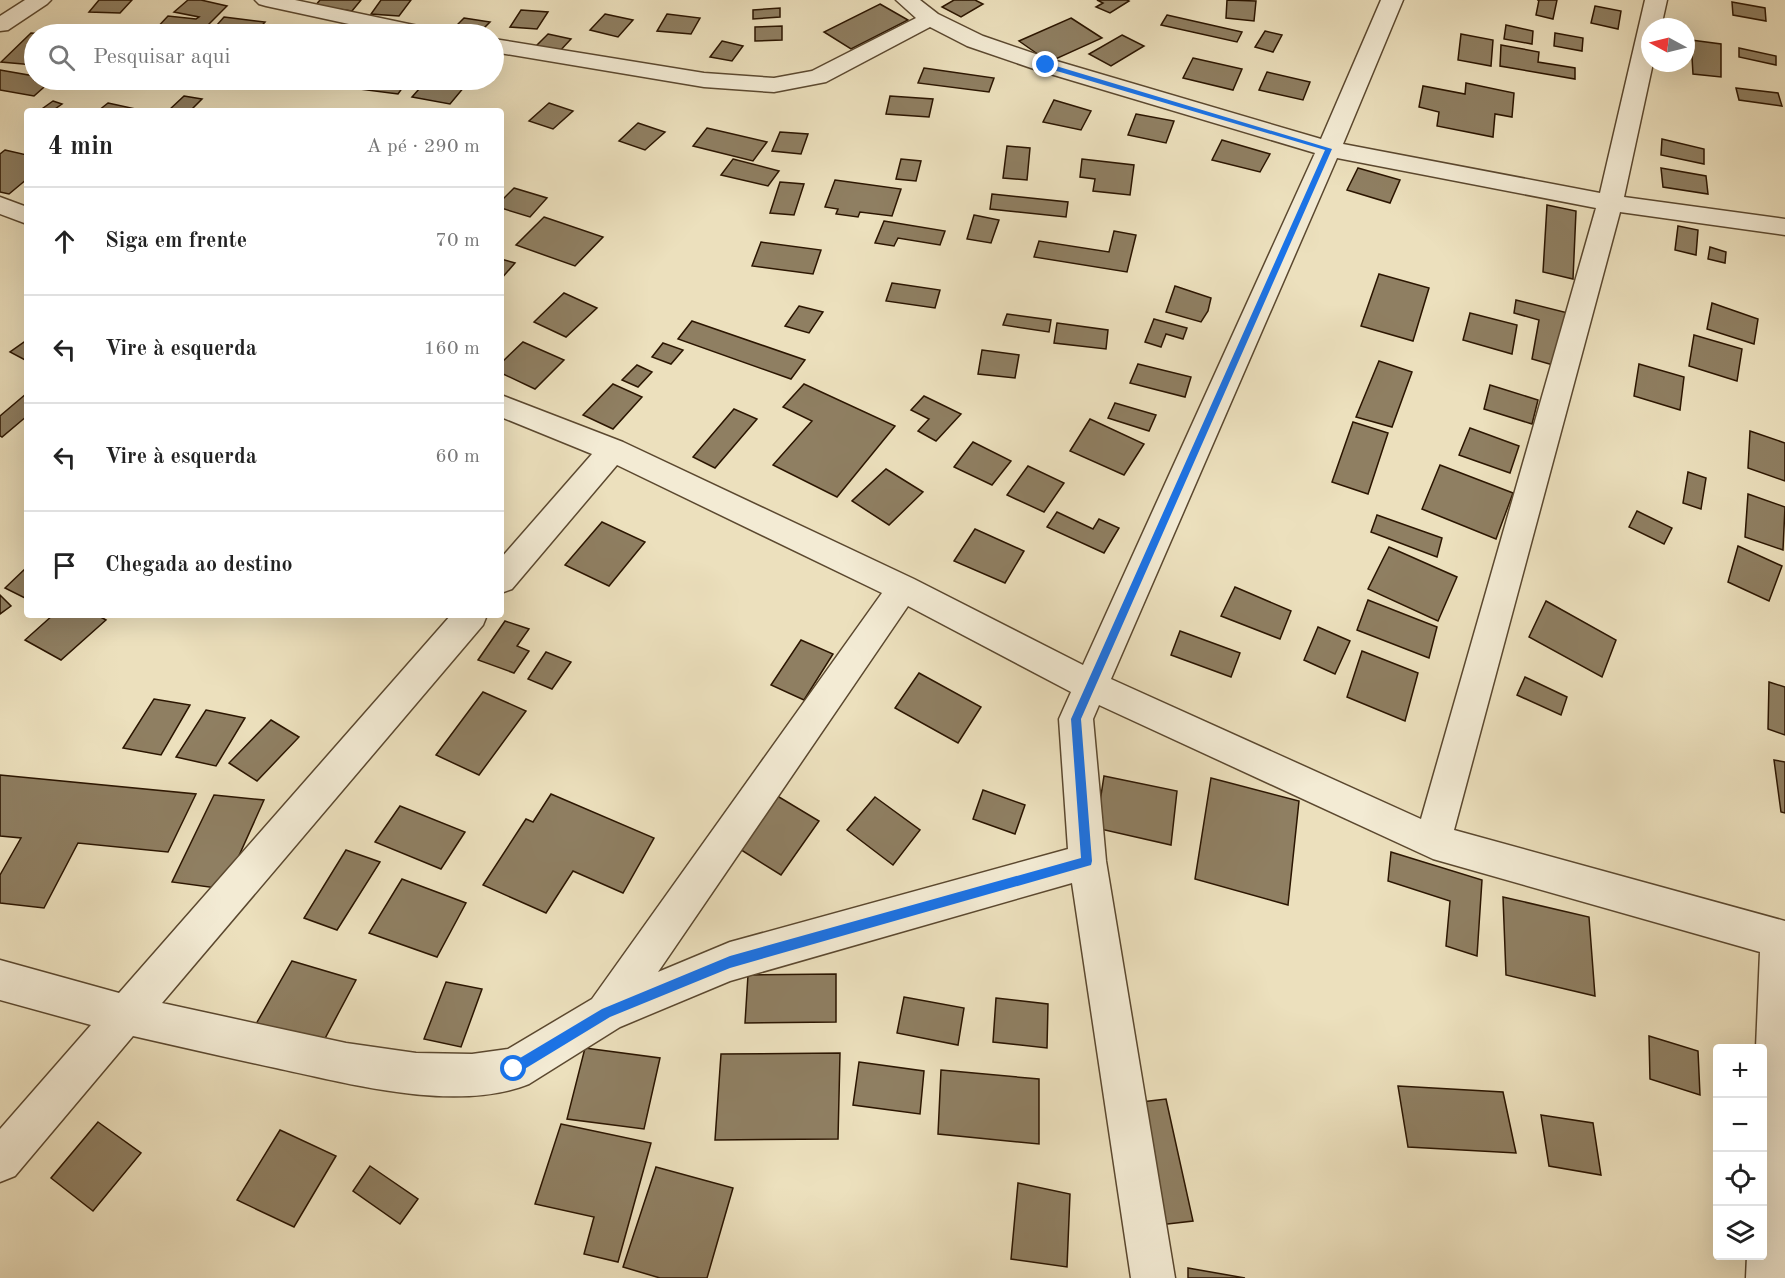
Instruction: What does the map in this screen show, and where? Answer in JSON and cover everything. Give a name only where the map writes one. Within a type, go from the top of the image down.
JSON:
[{"type":"street","points":[[0,25],[40,0]]},
{"type":"street","points":[[266,0],[377,24]]},
{"type":"street","points":[[907,0],[930,19],[975,40],[1046,65],[1329,149],[1610,204],[1785,227]]},
{"type":"street","points":[[1153,1278],[1087,861],[1076,719],[1329,149],[1392,0]]},
{"type":"street","points":[[1652,18],[1656,0]]},
{"type":"street","points":[[504,48],[704,80],[774,85],[818,77],[930,19]]},
{"type":"street","points":[[1433,842],[1610,204],[1641,67]]},
{"type":"street","points":[[0,205],[24,215]]},
{"type":"street","points":[[504,407],[613,450],[903,588],[1090,685],[1433,842],[1782,939],[1768,1278]]},
{"type":"street","points":[[504,577],[613,450]]},
{"type":"street","points":[[606,1013],[903,588]]},
{"type":"street","points":[[0,1161],[468,618]]},
{"type":"street","points":[[0,980],[127,1015],[346,1063],[416,1074],[472,1076],[514,1069],[606,1013],[730,962],[1087,861]]},
{"type":"building","points":[[99,0],[132,0],[120,13],[89,12]]},
{"type":"building","points":[[188,0],[201,0],[227,6],[209,24],[160,24],[168,16],[196,19],[199,17],[174,12]]},
{"type":"building","points":[[320,0],[361,0],[352,11],[315,6]]},
{"type":"building","points":[[381,0],[411,0],[399,16],[371,14]]},
{"type":"building","points":[[954,0],[975,0],[983,4],[961,17],[942,7]]},
{"type":"building","points":[[1097,0],[1129,1],[1110,13],[1096,7],[1103,3]]},
{"type":"building","points":[[1227,0],[1256,1],[1254,21],[1226,18]]},
{"type":"building","points":[[1539,0],[1557,0],[1553,19],[1536,15]]},
{"type":"building","points":[[1732,2],[1765,8],[1766,21],[1733,15]]},
{"type":"building","points":[[880,4],[908,20],[851,49],[824,32]]},
{"type":"building","points":[[1595,6],[1621,11],[1618,29],[1591,23]]},
{"type":"building","points":[[780,8],[780,17],[753,19],[753,10]]},
{"type":"building","points":[[521,10],[548,12],[537,29],[510,27]]},
{"type":"building","points":[[605,14],[633,20],[618,37],[590,30]]},
{"type":"building","points":[[667,14],[700,18],[691,34],[657,31]]},
{"type":"building","points":[[1167,15],[1242,32],[1237,42],[1161,25]]},
{"type":"building","points":[[224,17],[265,22],[263,24],[218,24]]},
{"type":"building","points":[[464,18],[490,22],[488,24],[458,24]]},
{"type":"building","points":[[1071,18],[1102,38],[1049,62],[1019,41]]},
{"type":"building","points":[[1506,25],[1533,31],[1532,44],[1504,39]]},
{"type":"building","points":[[782,26],[782,40],[755,41],[755,27]]},
{"type":"building","points":[[1265,31],[1282,35],[1273,52],[1255,47]]},
{"type":"building","points":[[1555,33],[1583,38],[1582,51],[1554,46]]},
{"type":"building","points":[[548,34],[571,39],[558,53],[534,48]]},
{"type":"building","points":[[1461,34],[1493,40],[1491,66],[1458,60]]},
{"type":"building","points":[[1122,35],[1144,46],[1111,66],[1089,54]]},
{"type":"building","points":[[24,40],[24,64],[1,62]]},
{"type":"building","points":[[722,41],[743,46],[732,61],[710,57]]},
{"type":"building","points":[[1695,41],[1721,44],[1721,77],[1693,74],[1695,72]]},
{"type":"building","points":[[1501,45],[1539,52],[1538,62],[1575,68],[1575,79],[1500,66]]},
{"type":"building","points":[[1739,48],[1776,56],[1776,65],[1739,57]]},
{"type":"building","points":[[1193,58],[1242,69],[1233,90],[1183,78]]},
{"type":"building","points":[[924,68],[994,78],[989,92],[918,83]]},
{"type":"building","points":[[0,70],[24,74],[24,90],[41,90],[34,96],[0,90]]},
{"type":"building","points":[[1267,72],[1310,82],[1303,100],[1259,90]]},
{"type":"building","points":[[1466,83],[1514,93],[1512,117],[1495,114],[1493,137],[1437,126],[1439,112],[1419,107],[1423,86],[1465,94]]},
{"type":"building","points":[[1736,88],[1778,93],[1782,106],[1739,100]]},
{"type":"building","points":[[367,90],[401,90],[398,94]]},
{"type":"building","points":[[418,90],[462,90],[450,104],[412,97]]},
{"type":"building","points":[[184,96],[202,99],[193,108],[171,108]]},
{"type":"building","points":[[890,96],[933,99],[929,117],[886,114]]},
{"type":"building","points":[[1054,100],[1091,111],[1081,130],[1043,122]]},
{"type":"building","points":[[53,101],[62,104],[56,108],[43,108]]},
{"type":"building","points":[[108,103],[131,108],[102,108]]},
{"type":"building","points":[[549,103],[573,111],[553,129],[529,121]]},
{"type":"building","points":[[1136,114],[1174,121],[1166,143],[1128,135]]},
{"type":"building","points":[[638,123],[665,132],[645,150],[619,141]]},
{"type":"building","points":[[707,128],[767,142],[753,161],[693,146]]},
{"type":"building","points":[[780,132],[808,134],[801,154],[772,151]]},
{"type":"building","points":[[1662,139],[1704,149],[1704,164],[1661,155]]},
{"type":"building","points":[[1222,140],[1270,154],[1260,172],[1212,160]]},
{"type":"building","points":[[1007,146],[1030,148],[1027,180],[1003,178]]},
{"type":"building","points":[[5,150],[24,154],[24,182],[9,194],[0,192],[0,154]]},
{"type":"building","points":[[733,159],[779,171],[768,186],[721,175]]},
{"type":"building","points":[[901,159],[921,161],[916,181],[896,179]]},
{"type":"building","points":[[1082,159],[1134,165],[1130,195],[1093,191],[1095,179],[1080,177]]},
{"type":"building","points":[[1358,168],[1400,180],[1390,203],[1347,190]]},
{"type":"building","points":[[1661,168],[1706,176],[1708,194],[1663,187]]},
{"type":"building","points":[[835,180],[901,189],[892,216],[860,212],[858,217],[836,214],[838,209],[825,207]]},
{"type":"building","points":[[780,182],[804,184],[794,215],[770,213]]},
{"type":"building","points":[[514,188],[547,198],[530,217],[504,209],[504,198]]},
{"type":"building","points":[[992,194],[1068,202],[1066,217],[990,209]]},
{"type":"building","points":[[1547,205],[1576,211],[1573,279],[1543,272]]},
{"type":"building","points":[[974,215],[999,220],[991,243],[967,239]]},
{"type":"building","points":[[544,217],[603,237],[575,266],[516,245]]},
{"type":"building","points":[[884,221],[945,231],[940,245],[898,238],[894,246],[875,243]]},
{"type":"building","points":[[1678,226],[1698,230],[1696,255],[1675,250]]},
{"type":"building","points":[[1114,231],[1136,235],[1127,272],[1034,257],[1039,241],[1109,252]]},
{"type":"building","points":[[761,242],[821,250],[813,274],[752,266]]},
{"type":"building","points":[[1710,247],[1726,252],[1725,263],[1708,259]]},
{"type":"building","points":[[504,260],[515,263],[504,276]]},
{"type":"building","points":[[1379,274],[1429,288],[1413,341],[1361,326]]},
{"type":"building","points":[[892,283],[940,290],[935,308],[886,301]]},
{"type":"building","points":[[1175,286],[1211,298],[1208,311],[1201,322],[1166,312]]},
{"type":"building","points":[[564,293],[597,308],[566,337],[534,322]]},
{"type":"building","points":[[1516,300],[1568,313],[1560,367],[1532,359],[1539,320],[1514,313]]},
{"type":"building","points":[[1712,303],[1758,319],[1754,344],[1707,329]]},
{"type":"building","points":[[799,306],[823,312],[809,333],[785,326]]},
{"type":"building","points":[[1470,313],[1517,325],[1512,354],[1463,340]]},
{"type":"building","points":[[1007,314],[1051,320],[1049,332],[1003,325]]},
{"type":"building","points":[[1154,319],[1187,328],[1183,339],[1166,334],[1161,347],[1145,342]]},
{"type":"building","points":[[692,321],[805,360],[791,379],[678,339]]},
{"type":"building","points":[[1057,323],[1108,330],[1106,349],[1054,343]]},
{"type":"building","points":[[1694,335],[1742,349],[1737,381],[1689,366]]},
{"type":"building","points":[[24,342],[24,359],[10,352]]},
{"type":"building","points":[[523,342],[564,360],[535,389],[504,374],[504,360]]},
{"type":"building","points":[[663,343],[683,350],[671,364],[652,357]]},
{"type":"building","points":[[982,350],[1019,355],[1015,378],[978,374]]},
{"type":"building","points":[[1379,361],[1412,372],[1392,427],[1356,417]]},
{"type":"building","points":[[1138,364],[1191,377],[1185,397],[1130,383]]},
{"type":"building","points":[[1639,364],[1684,377],[1680,410],[1634,396]]},
{"type":"building","points":[[637,365],[652,372],[638,387],[622,380]]},
{"type":"building","points":[[613,384],[642,397],[613,429],[583,415]]},
{"type":"building","points":[[804,384],[895,426],[837,497],[773,465],[812,421],[783,407]]},
{"type":"building","points":[[1490,385],[1538,400],[1532,424],[1484,409]]},
{"type":"building","points":[[24,396],[24,419],[2,437],[0,436],[0,416]]},
{"type":"building","points":[[924,396],[961,414],[936,441],[918,431],[929,419],[911,410]]},
{"type":"building","points":[[1115,403],[1156,415],[1149,431],[1108,418]]},
{"type":"building","points":[[734,409],[757,419],[715,468],[693,457]]},
{"type":"building","points":[[1090,419],[1144,444],[1124,475],[1070,451]]},
{"type":"building","points":[[1353,422],[1388,433],[1368,494],[1332,482]]},
{"type":"building","points":[[1470,428],[1519,446],[1510,473],[1459,455]]},
{"type":"building","points":[[1750,431],[1785,443],[1785,481],[1748,468]]},
{"type":"building","points":[[973,442],[1011,461],[992,485],[954,467]]},
{"type":"building","points":[[1440,465],[1513,493],[1496,539],[1422,509]]},
{"type":"building","points":[[1028,466],[1064,483],[1044,512],[1007,495]]},
{"type":"building","points":[[886,469],[923,492],[889,525],[852,501]]},
{"type":"building","points":[[1688,472],[1706,478],[1701,509],[1683,503]]},
{"type":"building","points":[[1748,494],[1785,507],[1783,550],[1745,537]]},
{"type":"building","points":[[1637,511],[1672,528],[1664,544],[1629,527]]},
{"type":"building","points":[[1057,512],[1093,529],[1099,519],[1119,528],[1104,553],[1047,527]]},
{"type":"building","points":[[1377,515],[1442,538],[1437,557],[1371,532]]},
{"type":"building","points":[[602,522],[645,542],[609,586],[565,565]]},
{"type":"building","points":[[975,529],[1024,551],[1005,583],[954,561]]},
{"type":"building","points":[[1738,546],[1782,566],[1769,601],[1728,582]]},
{"type":"building","points":[[1389,547],[1457,577],[1438,621],[1368,589]]},
{"type":"building","points":[[24,570],[24,598],[5,588]]},
{"type":"building","points":[[1235,587],[1291,611],[1280,639],[1221,616]]},
{"type":"building","points":[[0,595],[11,606],[0,614]]},
{"type":"building","points":[[1368,600],[1437,627],[1429,658],[1357,630]]},
{"type":"building","points":[[1546,601],[1616,640],[1602,677],[1529,637]]},
{"type":"building","points":[[50,618],[102,618],[106,620],[61,660],[25,640]]},
{"type":"building","points":[[505,621],[529,629],[517,646],[529,651],[514,673],[478,660]]},
{"type":"building","points":[[1318,627],[1350,641],[1335,674],[1304,660]]},
{"type":"building","points":[[1180,631],[1240,653],[1231,677],[1171,655]]},
{"type":"building","points":[[801,640],[833,654],[804,700],[771,685]]},
{"type":"building","points":[[1362,651],[1418,673],[1405,721],[1347,697]]},
{"type":"building","points":[[546,652],[571,662],[552,689],[528,679]]},
{"type":"building","points":[[919,673],[981,707],[958,743],[895,708]]},
{"type":"building","points":[[1525,677],[1567,697],[1561,715],[1517,695]]},
{"type":"building","points":[[1769,682],[1785,687],[1785,735],[1768,729]]},
{"type":"building","points":[[483,692],[526,711],[479,775],[436,755]]},
{"type":"building","points":[[154,699],[190,705],[161,755],[123,748]]},
{"type":"building","points":[[206,710],[245,718],[216,766],[176,757]]},
{"type":"building","points":[[271,720],[299,737],[257,781],[229,763]]},
{"type":"building","points":[[1774,760],[1785,762],[1785,813],[1781,812]]},
{"type":"building","points":[[0,775],[196,794],[168,852],[78,843],[44,908],[0,903],[0,875],[21,838],[0,836]]},
{"type":"building","points":[[1104,776],[1177,791],[1171,845],[1096,828]]},
{"type":"building","points":[[1211,778],[1299,801],[1288,905],[1195,879]]},
{"type":"building","points":[[983,790],[1025,805],[1015,834],[973,819]]},
{"type":"building","points":[[551,794],[654,838],[623,893],[573,871],[546,913],[483,885],[526,819],[533,822]]},
{"type":"building","points":[[774,794],[819,821],[781,875],[735,846]]},
{"type":"building","points":[[214,795],[264,800],[224,889],[172,882]]},
{"type":"building","points":[[875,797],[920,830],[893,865],[847,830]]},
{"type":"building","points":[[400,806],[465,832],[441,869],[375,842]]},
{"type":"building","points":[[346,850],[380,862],[337,930],[304,918]]},
{"type":"building","points":[[1391,852],[1482,880],[1477,956],[1446,946],[1450,901],[1388,881]]},
{"type":"building","points":[[402,879],[466,903],[437,957],[369,933]]},
{"type":"building","points":[[1503,897],[1589,917],[1595,996],[1506,975]]},
{"type":"building","points":[[292,961],[356,980],[322,1044],[256,1024]]},
{"type":"building","points":[[836,974],[836,1022],[745,1023],[748,975]]},
{"type":"building","points":[[446,982],[482,989],[461,1047],[424,1039]]},
{"type":"building","points":[[904,997],[964,1008],[958,1045],[897,1033]]},
{"type":"building","points":[[996,998],[1048,1004],[1047,1048],[993,1042]]},
{"type":"building","points":[[1649,1036],[1698,1051],[1700,1095],[1650,1079]]},
{"type":"building","points":[[585,1048],[660,1058],[644,1129],[567,1119]]},
{"type":"building","points":[[840,1053],[838,1139],[715,1140],[721,1054]]},
{"type":"building","points":[[859,1062],[924,1071],[920,1114],[853,1105]]},
{"type":"building","points":[[941,1070],[1039,1079],[1039,1144],[938,1134]]},
{"type":"building","points":[[1398,1086],[1503,1092],[1516,1153],[1408,1147]]},
{"type":"building","points":[[1166,1099],[1193,1221],[1159,1225],[1133,1103]]},
{"type":"building","points":[[1541,1115],[1593,1123],[1601,1175],[1549,1166]]},
{"type":"building","points":[[98,1122],[141,1153],[93,1211],[51,1178]]},
{"type":"building","points":[[561,1124],[651,1143],[618,1262],[584,1254],[594,1217],[535,1204]]},
{"type":"building","points":[[280,1130],[336,1156],[294,1227],[237,1200]]},
{"type":"building","points":[[370,1166],[418,1199],[400,1224],[353,1191]]},
{"type":"building","points":[[656,1167],[733,1188],[707,1278],[660,1278],[623,1267]]},
{"type":"building","points":[[1018,1183],[1070,1194],[1067,1267],[1011,1259]]},
{"type":"building","points":[[1188,1268],[1245,1278],[1188,1278]]},
{"type":"route","points":[[514,1069],[606,1013],[730,962],[1087,861],[1076,719],[1329,149],[1046,65]]}]
